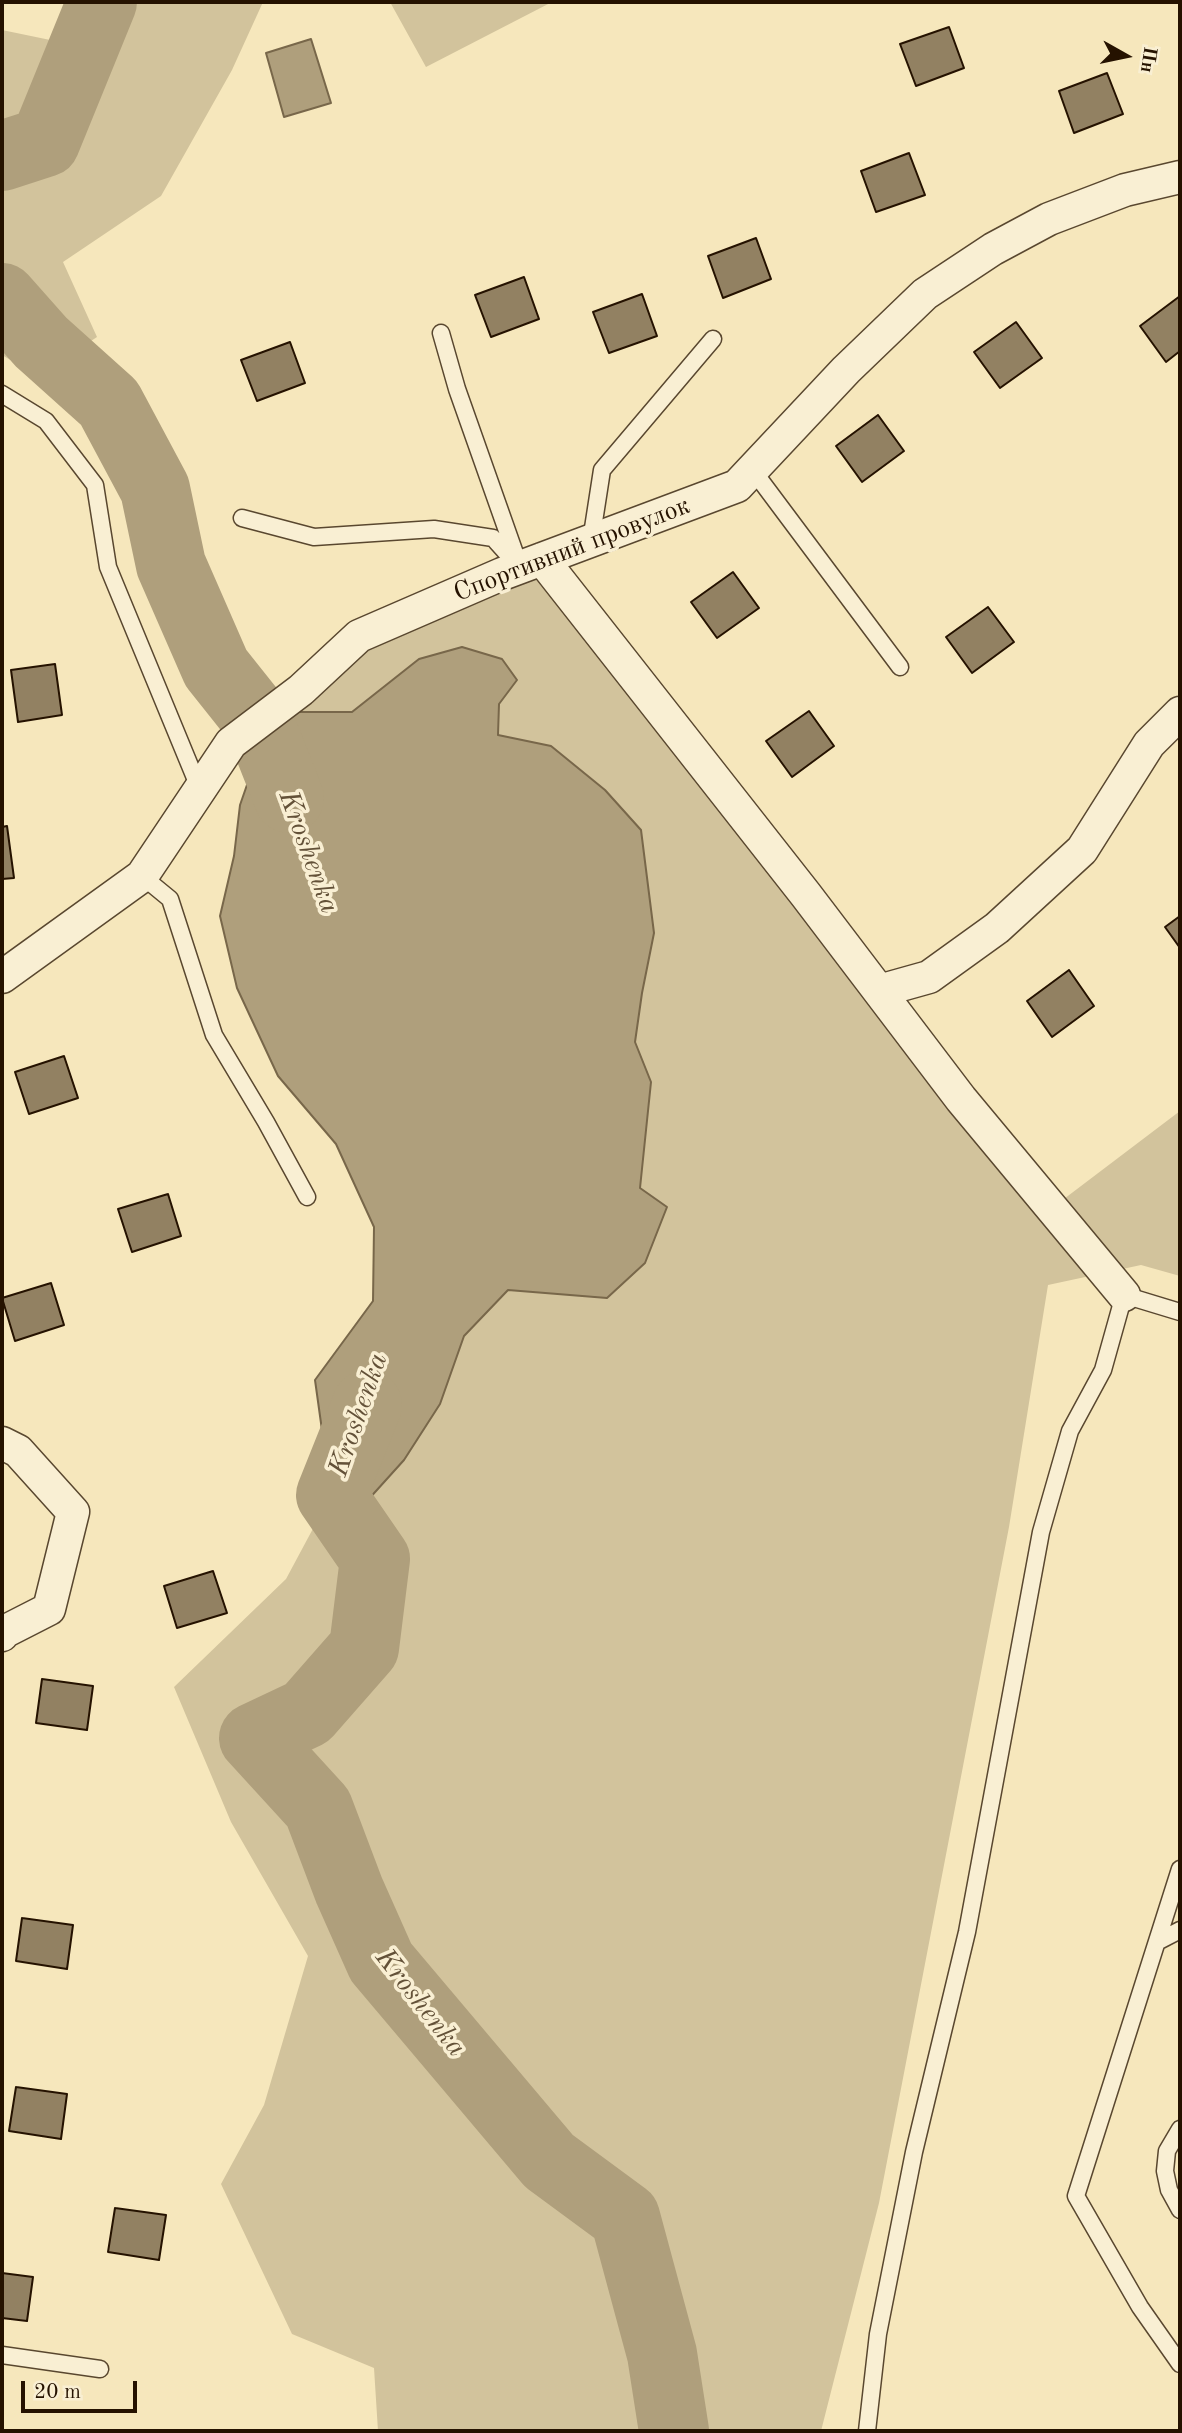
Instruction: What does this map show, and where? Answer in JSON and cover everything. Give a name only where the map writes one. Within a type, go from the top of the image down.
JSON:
[{"type":"street","name":"Спортивний провулок","points":[[2,976],[142,876],[231,743],[301,690],[359,636],[531,563],[737,486],[846,370],[925,294],[993,249],[1049,219],[1125,190],[1180,177]]},
{"type":"street","points":[[531,563],[879,991],[961,1099],[1124,1294]]},
{"type":"street","points":[[879,991],[929,977],[997,928],[1082,850],[1149,744],[1180,713]]},
{"type":"street","points":[[2,1443],[18,1451],[73,1512],[49,1609],[2,1633]]},
{"type":"lane","points":[[441,333],[457,389],[531,563]]},
{"type":"lane","points":[[591,541],[602,470],[713,340]]},
{"type":"lane","points":[[2,394],[46,421],[95,485],[108,567],[200,790]]},
{"type":"lane","points":[[752,469],[900,667]]},
{"type":"lane","points":[[242,518],[314,537],[434,529],[493,538],[531,563]]},
{"type":"lane","points":[[142,876],[170,899],[214,1035],[307,1196]]},
{"type":"lane","points":[[867,2431],[881,2321],[914,2152],[967,1932],[1041,1532],[1070,1432],[1103,1370],[1124,1294],[1180,1312]]},
{"type":"lane","points":[[1180,1869],[1076,2196],[1140,2308],[1180,2364]]},
{"type":"lane","points":[[1157,1942],[1180,1930]]},
{"type":"lane","points":[[1180,2129],[1167,2151],[1165,2171],[1168,2190],[1180,2210]]},
{"type":"lane","points":[[2,2355],[100,2369]]},
{"type":"shaded area","points":[[102,2],[263,2],[232,70],[161,196],[63,262],[97,337],[38,376],[2,355],[2,30],[84,47]]},
{"type":"shaded area","points":[[390,2],[552,2],[426,67]]},
{"type":"shaded area","points":[[542,559],[1052,1208],[1180,1111],[1180,1276],[1141,1265],[1048,1285],[1009,1527],[879,2203],[821,2431],[378,2431],[374,2368],[292,2334],[221,2184],[264,2105],[308,1956],[231,1822],[174,1687],[286,1579],[331,1495],[367,1501],[404,1460],[440,1404],[464,1336],[508,1290],[607,1298],[640,1188],[651,1082],[635,1042],[642,993],[641,830],[605,790],[551,746],[498,735],[499,704],[517,680],[419,659],[352,712],[296,712],[359,636]]},
{"type":"water","points":[[311,39],[331,103],[284,117],[266,53]]},
{"type":"water","points":[[462,647],[502,659],[517,680],[499,704],[498,735],[551,746],[605,790],[641,830],[654,933],[635,1042],[651,1082],[640,1188],[667,1207],[645,1263],[607,1298],[508,1290],[464,1336],[440,1404],[404,1460],[367,1501],[331,1495],[315,1380],[373,1301],[374,1227],[336,1144],[278,1076],[237,988],[220,916],[234,856],[240,805],[257,756],[259,722],[296,712],[352,712],[419,659]]},
{"type":"building","points":[[949,27],[964,68],[916,86],[900,44]]},
{"type":"building","points":[[1107,73],[1123,114],[1074,133],[1059,91]]},
{"type":"building","points":[[909,153],[925,195],[876,212],[861,171]]},
{"type":"building","points":[[756,238],[771,279],[723,298],[708,256]]},
{"type":"building","points":[[524,277],[539,319],[491,337],[475,295]]},
{"type":"building","points":[[642,294],[657,336],[609,353],[593,312]]},
{"type":"building","points":[[1180,296],[1180,351],[1166,362],[1140,326]]},
{"type":"building","points":[[1016,322],[1042,358],[1000,388],[974,352]]},
{"type":"building","points":[[290,342],[305,383],[257,401],[241,360]]},
{"type":"building","points":[[878,415],[904,451],[862,482],[836,446]]},
{"type":"building","points":[[733,572],[759,608],[717,638],[691,602]]},
{"type":"building","points":[[988,607],[1014,642],[972,673],[946,637]]},
{"type":"building","points":[[55,664],[62,715],[18,722],[11,670]]},
{"type":"building","points":[[809,711],[834,746],[792,777],[766,741]]},
{"type":"building","points":[[7,826],[14,878],[2,879],[2,827]]},
{"type":"building","points":[[1180,916],[1180,948],[1165,927]]},
{"type":"building","points":[[1069,970],[1094,1006],[1052,1037],[1027,1001]]},
{"type":"building","points":[[64,1056],[78,1098],[29,1114],[15,1072]]},
{"type":"building","points":[[168,1194],[181,1236],[132,1252],[118,1209]]},
{"type":"building","points":[[51,1283],[64,1325],[15,1341],[2,1298]]},
{"type":"building","points":[[213,1571],[227,1613],[177,1628],[164,1586]]},
{"type":"building","points":[[42,1679],[93,1686],[87,1730],[36,1723]]},
{"type":"building","points":[[22,1918],[73,1925],[67,1969],[16,1961]]},
{"type":"building","points":[[16,2087],[67,2094],[61,2139],[9,2131]]},
{"type":"building","points":[[115,2208],[166,2215],[159,2260],[108,2252]]},
{"type":"building","points":[[2,2273],[33,2277],[27,2321],[2,2318]]},
{"type":"waterway","points":[[2,156],[45,142],[102,2]]},
{"type":"waterway","name":"Kroshenka","points":[[2,298],[41,342],[109,403],[155,489],[171,565],[216,668],[259,722],[289,798]]},
{"type":"waterway","name":"Kroshenka","points":[[367,1405],[331,1495],[375,1559],[364,1648],[307,1713],[254,1738],[318,1808],[349,1890],[381,1962],[549,2161],[625,2217],[662,2354],[674,2431]]}]
